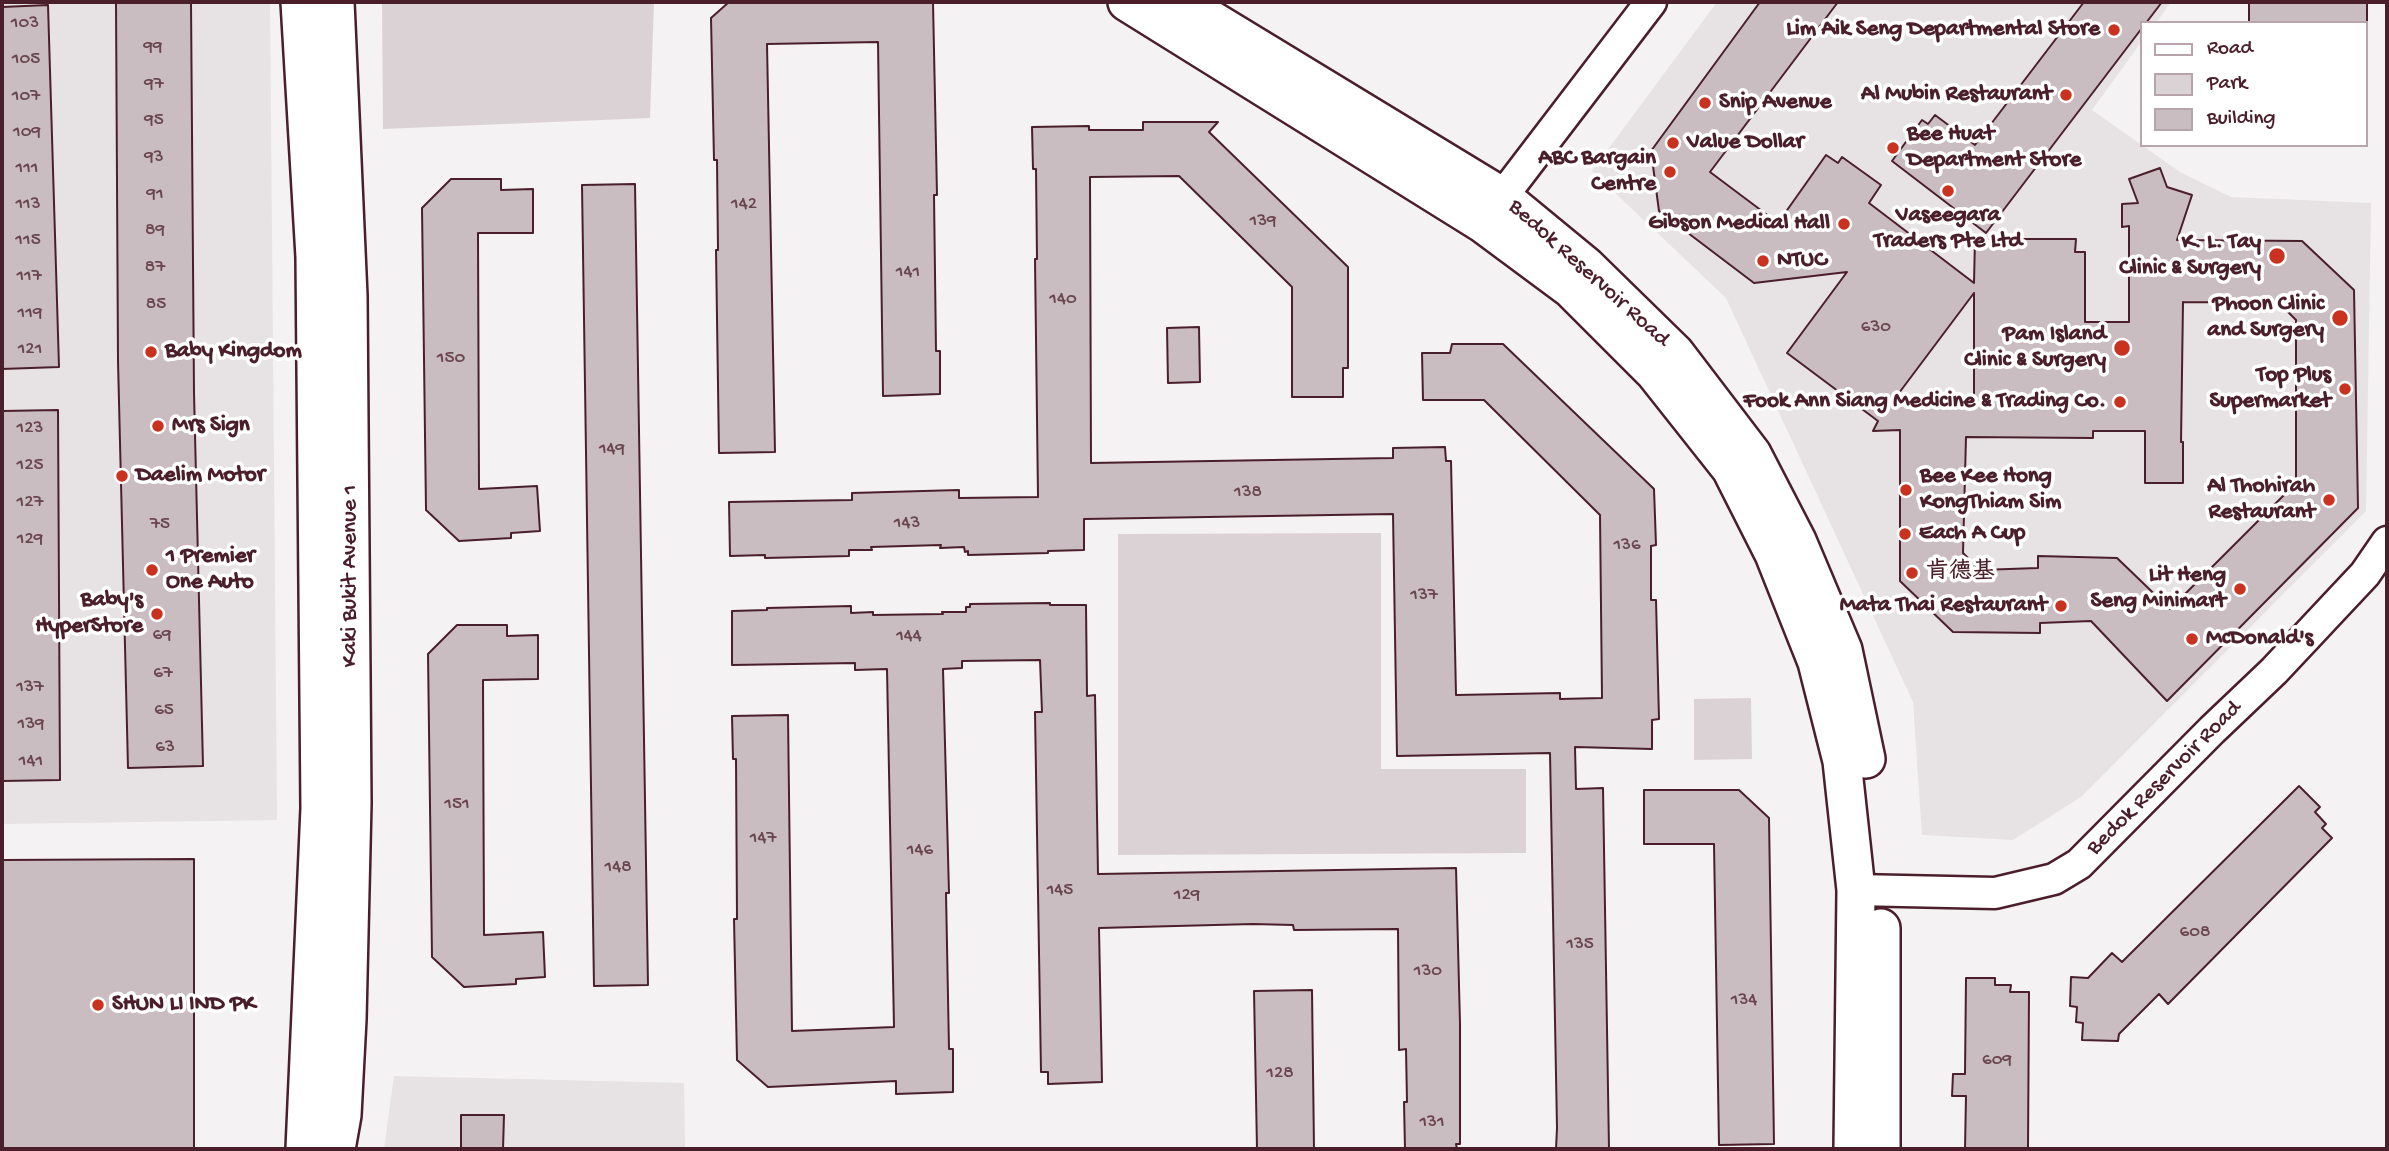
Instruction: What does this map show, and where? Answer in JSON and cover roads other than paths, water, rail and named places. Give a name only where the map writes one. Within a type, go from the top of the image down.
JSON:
[{"type":"main road","name":"Kaki Bukit Avenue 1","points":[[300,2],[315,257],[320,766],[305,1149]]},
{"type":"main road","name":"Kaki Bukit Avenue 1","points":[[335,2],[348,296],[352,803],[347,1020],[342,1115],[337,1149]]},
{"type":"main road","name":"Bedok Reservoir Road","points":[[1127,2],[1492,209],[1586,266],[1675,354],[1752,454],[1797,541],[1843,650],[1866,759],[1868,890],[1881,1149]]},
{"type":"main road","name":"Bedok Reservoir Road","points":[[1182,2],[1492,209]]},
{"type":"main road","name":"Bedok Reservoir Road","points":[[1853,1149],[1868,890]]},
{"type":"street","name":"Bedok Reservoir Road","points":[[1492,209],[1651,2]]},
{"type":"street","name":"Bedok Reservoir Road","points":[[1868,890],[1995,893],[2054,879],[2080,864],[2274,671],[2365,574],[2387,542]]},
{"type":"place","name":"Lim Aik Seng Departmental Store","points":[[2114,30]]},
{"type":"place","name":"Al Mubin Restaurant","points":[[2066,95]]},
{"type":"place","name":"Snip Avenue","points":[[1705,103]]},
{"type":"place","name":"Value Dollar","points":[[1673,143]]},
{"type":"place","name":"Bee Huat Department Store","points":[[1893,148]]},
{"type":"place","name":"ABC Bargain Centre","points":[[1670,172]]},
{"type":"place","name":"Vaseegara Traders Pte Ltd","points":[[1948,191]]},
{"type":"place","name":"Gibson Medical Hall","points":[[1844,224]]},
{"type":"place","name":"K. L. Tay Clinic & Surgery","points":[[2277,256]]},
{"type":"place","name":"NTUC","points":[[1763,261]]},
{"type":"place","name":"Phoon Clinic and Surgery","points":[[2340,318]]},
{"type":"place","name":"Pam Island Clinic & Surgery","points":[[2122,348]]},
{"type":"place","name":"Baby Kingdom","points":[[151,352]]},
{"type":"place","name":"Top Plus Supermarket","points":[[2345,389]]},
{"type":"place","name":"Fook Ann Siang Medicine & Trading Co.","points":[[2120,402]]},
{"type":"place","name":"Mrs Sign","points":[[158,426]]},
{"type":"place","name":"Daelim Motor","points":[[122,476]]},
{"type":"place","name":"Bee Kee Hong KongThiam Sim","points":[[1906,490]]},
{"type":"place","name":"Al Thohirah Restaurant","points":[[2329,500]]},
{"type":"place","name":"Each A Cup","points":[[1905,534]]},
{"type":"place","name":"1 Premier One Auto","points":[[152,570]]},
{"type":"place","name":"肯德基","points":[[1912,573]]},
{"type":"place","name":"Lit Heng Seng Minimart","points":[[2240,589]]},
{"type":"place","name":"Mata Thai Restaurant","points":[[2061,606]]},
{"type":"place","name":"Baby's HyperStore","points":[[157,614]]},
{"type":"place","name":"McDonald's","points":[[2192,639]]},
{"type":"place","name":"SHUN LI IND PK","points":[[98,1005]]}]
